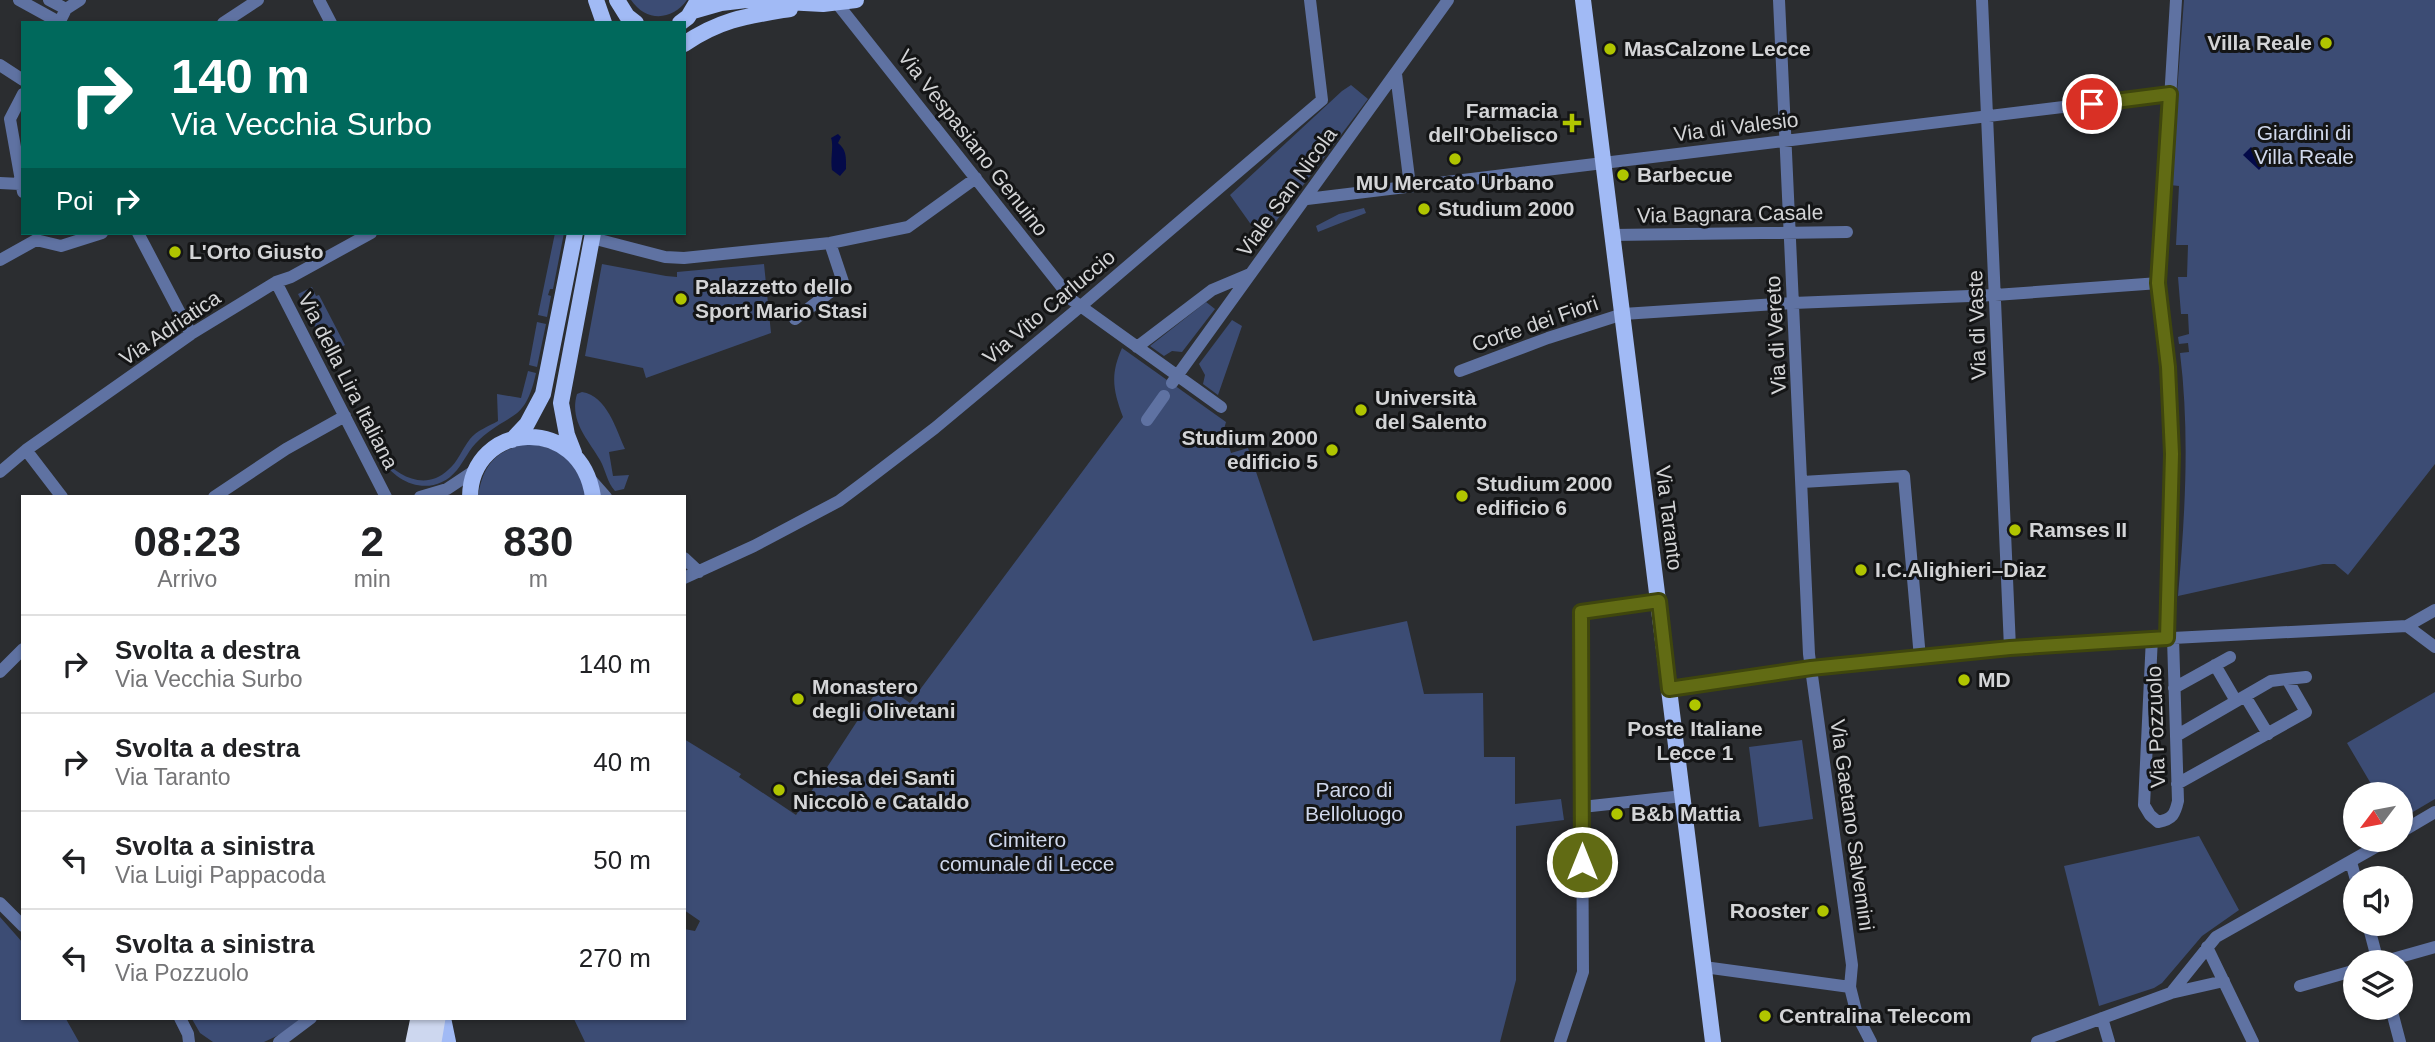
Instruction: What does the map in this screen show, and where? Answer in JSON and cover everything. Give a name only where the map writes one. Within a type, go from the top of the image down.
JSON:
[{"type":"highway","points":[[415,1042],[420,1020]]},
{"type":"highway","points":[[432,1042],[436,1020]]},
{"type":"main road","points":[[596,0],[603,21]]},
{"type":"main road","points":[[687,23],[721,3],[746,0],[829,3]]},
{"type":"main road","points":[[687,23],[728,20],[856,0]]},
{"type":"main road","name":"Via Taranto","points":[[1583,0],[1713,1042]]},
{"type":"main road","points":[[512,440],[527,424],[543,394],[575,235]]},
{"type":"main road","points":[[574,453],[567,435],[561,403],[593,235]]},
{"type":"main road","points":[[470,495],[477,469],[494,449],[512,440],[530,436],[542,437],[574,453],[584,464],[591,480],[593,495]]},
{"type":"main road","points":[[443,1020],[448,1042]]},
{"type":"street","points":[[19,0],[56,21]]},
{"type":"street","points":[[49,0],[66,9]]},
{"type":"street","points":[[60,21],[66,9],[80,0]]},
{"type":"street","points":[[226,21],[258,0]]},
{"type":"street","points":[[319,0],[330,21]]},
{"type":"street","name":"Via Vito Carluccio","points":[[686,577],[754,546],[839,501],[936,428],[1322,100],[1310,0]]},
{"type":"street","name":"Viale San Nicola","points":[[1137,347],[1212,290],[1252,273],[1307,200],[1448,0]]},
{"type":"street","name":"Via di Vereto","points":[[1779,0],[1811,668]]},
{"type":"street","name":"Via di Vaste","points":[[1982,0],[2010,648]]},
{"type":"street","name":"Via Pozzuolo","points":[[2152,637],[2144,805],[2158,822],[2168,820],[2175,814],[2177,784],[2170,638],[2172,454],[2168,367],[2158,283],[2176,0]]},
{"type":"street","name":"Via Vespasiano Genuino","points":[[829,3],[976,178],[1072,300],[1081,306]]},
{"type":"street","points":[[0,65],[21,79]]},
{"type":"street","points":[[1396,74],[1410,186]]},
{"type":"street","name":"Via di Valesio","points":[[1307,200],[2170,94]]},
{"type":"street","points":[[21,97],[5,120],[21,184]]},
{"type":"street","points":[[593,235],[665,257],[684,258],[830,243],[908,227],[976,178]]},
{"type":"street","points":[[0,183],[21,188]]},
{"type":"street","name":"Via Bagnara Casale","points":[[1612,235],[1847,232]]},
{"type":"street","points":[[0,260],[35,237],[61,246],[97,235]]},
{"type":"street","points":[[139,235],[191,334]]},
{"type":"street","name":"Via Adriatica","points":[[0,471],[191,334],[276,282],[291,277],[367,235]]},
{"type":"street","points":[[795,319],[844,282],[830,243]]},
{"type":"street","points":[[1175,380],[1252,273]]},
{"type":"street","name":"Via della Lira Italiana","points":[[276,282],[385,495]]},
{"type":"street","name":"Corte dei Fiori","points":[[1460,371],[1548,338],[1623,314],[1793,303],[1995,295],[2158,283]]},
{"type":"street","points":[[1081,306],[1137,347],[1175,380],[1221,407]]},
{"type":"street","points":[[1147,420],[1164,396]]},
{"type":"street","points":[[217,495],[286,449],[345,416]]},
{"type":"street","points":[[26,450],[60,495]]},
{"type":"street","points":[[427,495],[447,489],[477,469]]},
{"type":"street","points":[[1802,482],[1904,476],[1920,658]]},
{"type":"street","points":[[591,480],[604,495]]},
{"type":"street","points":[[686,560],[699,572]]},
{"type":"street","points":[[1560,1042],[1583,972],[1581,612],[1659,601]]},
{"type":"street","points":[[1669,689],[1811,668],[2010,648],[2152,637],[2407,626],[2435,610]]},
{"type":"street","points":[[2407,626],[2435,646]]},
{"type":"street","points":[[0,672],[21,650]]},
{"type":"street","points":[[2174,688],[2230,657]]},
{"type":"street","points":[[2215,665],[2268,734]]},
{"type":"street","name":"Via Gaetano Salvemini","points":[[1811,668],[1852,965],[1850,987],[1857,1016],[1871,1042]]},
{"type":"street","points":[[2176,736],[2271,681],[2306,677]]},
{"type":"street","points":[[2177,784],[2306,712],[2287,679]]},
{"type":"street","points":[[1582,807],[1683,796]]},
{"type":"street","points":[[2413,825],[2435,812]]},
{"type":"street","points":[[2171,993],[2216,937],[2368,852]]},
{"type":"street","points":[[2351,862],[2352,866]]},
{"type":"street","points":[[0,903],[21,924]]},
{"type":"street","points":[[2207,947],[2253,1042]]},
{"type":"street","points":[[2413,953],[2435,947]]},
{"type":"street","points":[[1704,967],[1850,987]]},
{"type":"street","points":[[2300,986],[2343,974]]},
{"type":"street","points":[[2037,1042],[2171,993],[2224,981]]},
{"type":"street","points":[[2102,1018],[2109,1042]]},
{"type":"street","points":[[181,1020],[192,1039]]},
{"type":"street","points":[[279,1042],[308,1020]]},
{"type":"street","points":[[2394,1020],[2400,1042]]},
{"type":"green space","points":[[631,0],[687,0],[674,12],[659,16],[644,12]]},
{"type":"green space","name":"Giardini di Villa Reale","points":[[2184,0],[2435,0],[2435,464],[2348,575],[2335,564],[2323,564],[2178,596],[2185,475],[2185,414],[2180,353],[2189,352],[2188,343],[2179,344],[2178,337],[2189,334],[2188,314],[2181,314],[2178,277],[2187,277],[2188,245],[2176,245],[2179,186],[2170,185]]},
{"type":"green space","points":[[1351,85],[1368,99],[1262,240],[1230,195]]},
{"type":"green space","points":[[1364,208],[1366,213],[1318,232],[1316,226],[1339,214]]},
{"type":"green space","points":[[555,235],[564,235],[553,289],[550,289],[548,295],[551,296],[547,317],[538,315]]},
{"type":"green space","name":"Palazzetto dello Sport Mario Stasi","points":[[602,264],[677,277],[677,272],[764,264],[771,333],[646,378],[643,368],[585,356]]},
{"type":"green space","points":[[312,287],[316,296],[319,295],[345,345],[329,354],[298,294]]},
{"type":"green space","points":[[1206,302],[1215,309],[1182,352],[1172,351],[1164,356],[1150,346]]},
{"type":"green space","points":[[1232,320],[1242,326],[1218,395],[1203,384],[1205,375],[1199,364]]},
{"type":"green space","points":[[537,322],[546,324],[537,367],[529,365]]},
{"type":"green space","name":"Cimitero comunale di Lecce","points":[[1122,348],[1226,422],[1224,429],[1231,453],[1248,448],[1313,641],[1407,621],[1424,694],[1483,693],[1484,757],[1515,757],[1515,804],[1561,799],[1564,820],[1516,826],[1516,980],[1500,1042],[585,1042],[574,1020],[686,1020],[686,929],[695,931],[700,921],[686,911],[686,740],[741,774],[739,777],[796,815],[882,683],[910,703],[1123,417],[1114,382]]},
{"type":"green space","points":[[528,371],[536,373],[522,409],[479,440],[448,479],[438,484],[416,485],[396,475],[381,457],[396,470],[413,479],[431,480],[440,476],[455,463],[473,436],[498,421],[497,394],[521,398]]},
{"type":"green space","points":[[582,392],[598,400],[610,414],[618,432],[625,449],[609,452],[613,476],[629,475],[624,489],[615,491],[612,488],[600,460],[581,429],[575,404],[577,394]]},
{"type":"green space","points":[[529,443],[553,450],[568,459],[579,473],[586,495],[478,495],[483,476],[493,460]]},
{"type":"green space","points":[[2435,692],[2435,799],[2413,812],[2413,782],[2370,782],[2347,743]]},
{"type":"green space","points":[[1802,740],[1813,819],[1759,827],[1749,747]]},
{"type":"green space","points":[[2199,836],[2239,910],[2202,936],[2162,983],[2099,1006],[2064,866]]},
{"type":"green space","points":[[0,917],[21,941],[21,1020],[67,1020],[79,1042],[0,1042]]},
{"type":"green space","points":[[193,1020],[298,1020],[281,1034],[264,1042],[213,1042],[200,1033]]},
{"type":"shaded area","points":[[838,134],[841,137],[838,143],[844,151],[846,161],[846,169],[840,176],[832,170],[831,138]]},
{"type":"shaded area","points":[[2251,147],[2266,162],[2259,170],[2243,155]]},
{"type":"place","name":"Villa Reale","points":[[2326,43]]},
{"type":"place","name":"MasCalzone Lecce","points":[[1610,49]]},
{"type":"place","name":"Farmacia dell'Obelisco","points":[[1572,123]]},
{"type":"place","name":"MU Mercato Urbano","points":[[1455,159]]},
{"type":"place","name":"Barbecue","points":[[1623,175]]},
{"type":"place","name":"Studium 2000","points":[[1424,209]]},
{"type":"place","name":"L'Orto Giusto","points":[[175,252]]},
{"type":"place","name":"Palazzetto dello Sport Mario Stasi","points":[[681,299]]},
{"type":"place","name":"Università del Salento","points":[[1361,410]]},
{"type":"place","name":"Studium 2000 edificio 5","points":[[1332,450]]},
{"type":"place","name":"Studium 2000 edificio 6","points":[[1462,496]]},
{"type":"place","name":"Ramses II","points":[[2015,530]]},
{"type":"place","name":"I.C.Alighieri–Diaz","points":[[1861,570]]},
{"type":"place","name":"MD","points":[[1964,680]]},
{"type":"place","name":"Monastero degli Olivetani","points":[[798,699]]},
{"type":"place","name":"Poste Italiane Lecce 1","points":[[1695,705]]},
{"type":"place","name":"Chiesa dei Santi Niccolò e Cataldo","points":[[779,790]]},
{"type":"place","name":"B&b Mattia","points":[[1617,814]]},
{"type":"place","name":"Rooster","points":[[1823,911]]},
{"type":"place","name":"Centralina Telecom","points":[[1765,1016]]},
{"type":"route","points":[[1582,862],[1581,612],[1659,601],[1669,689],[1811,668],[2010,648],[2167,638],[2172,454],[2168,367],[2158,283],[2170,94],[2092,104]]},
{"type":"park label","name":"Parco di Belloluogo","points":[[1354,802]]}]
